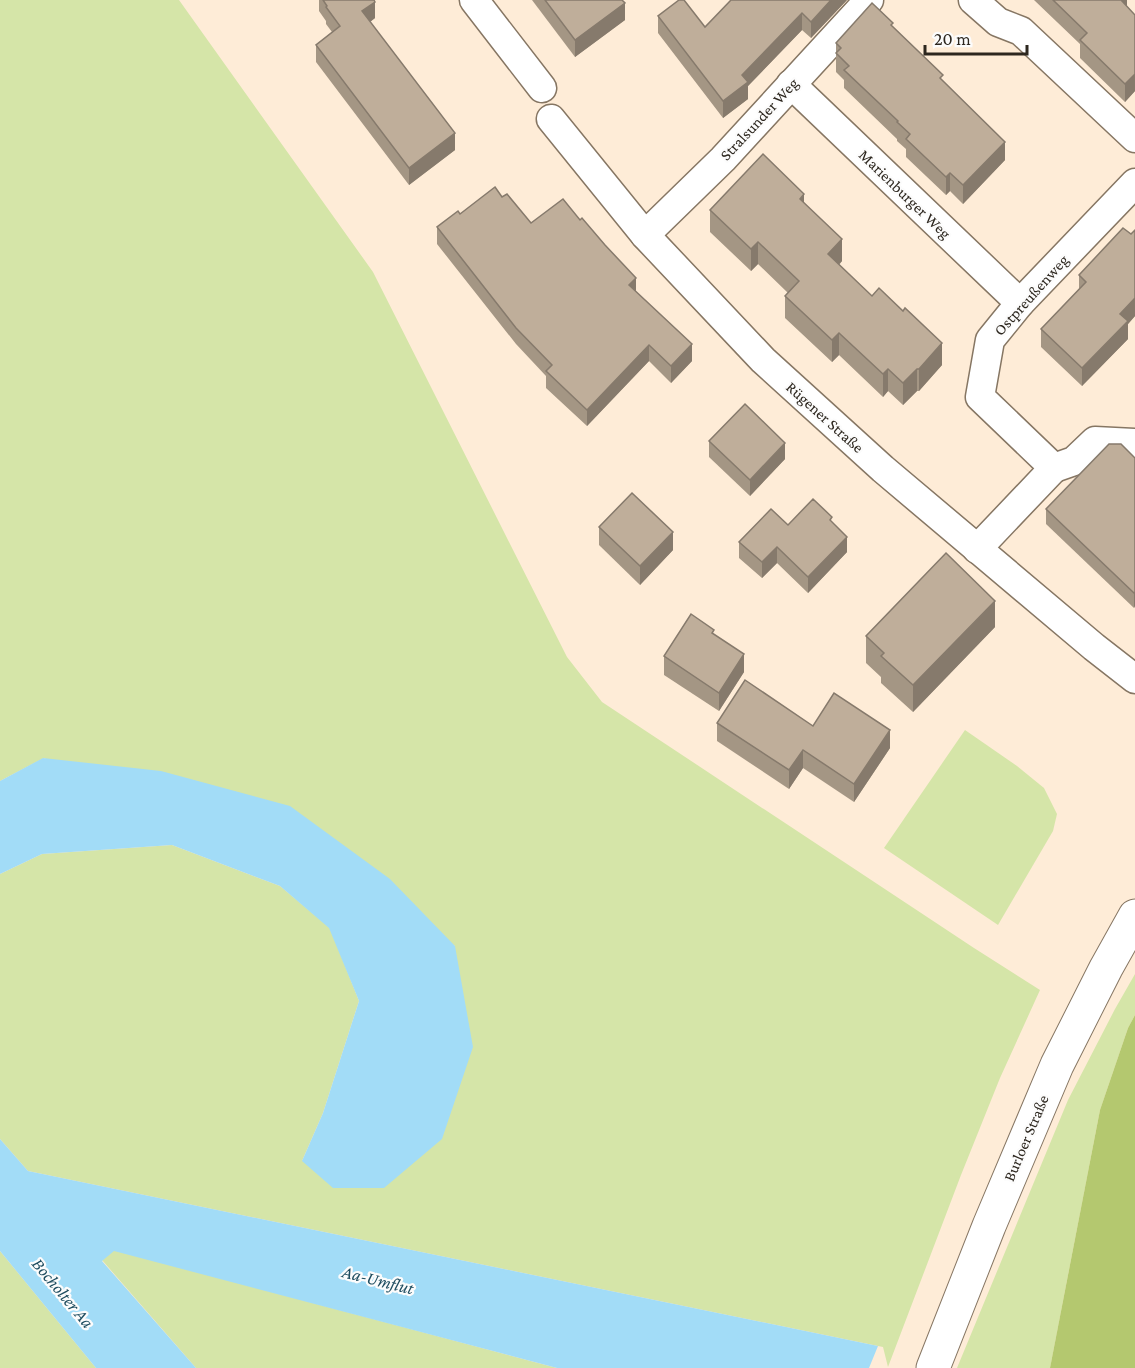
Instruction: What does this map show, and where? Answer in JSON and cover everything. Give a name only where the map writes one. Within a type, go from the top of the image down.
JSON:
[{"type":"main road","name":"Burloer Straße","points":[[934,1365],[988,1226],[1057,1065],[1135,916]]},
{"type":"street","points":[[474,0],[542,88]]},
{"type":"street","name":"Stralsunder Weg","points":[[645,235],[723,159],[869,0]]},
{"type":"street","points":[[973,0],[998,22],[1021,31],[1135,138]]},
{"type":"street","name":"Marienburger Weg","points":[[791,84],[1020,303]]},
{"type":"street","name":"Rügener Straße","points":[[551,119],[645,235],[763,360],[883,469],[976,549],[1135,679]]},
{"type":"street","name":"Ostpreußenweg","points":[[1054,468],[980,397],[990,340],[1020,303],[1135,183]]},
{"type":"street","points":[[976,549],[1054,468],[1074,461],[1095,441],[1135,443]]},
{"type":"green space","points":[[0,0],[179,0],[373,272],[567,657],[602,702],[1040,990],[1000,1078],[888,1367],[883,1347],[28,1171],[0,1139],[0,874],[42,854],[172,845],[280,886],[330,928],[359,1001],[323,1113],[302,1161],[455,946],[44,758],[0,781]]},
{"type":"green space","points":[[965,730],[1044,788],[1057,814],[1053,831],[998,925],[884,848]]},
{"type":"green space","points":[[1135,974],[1135,1015],[1128,1028],[1100,1110],[1050,1368],[957,1368],[1068,1100]]},
{"type":"green space","points":[[1135,1015],[1135,1368],[1050,1368],[1100,1110],[1128,1028]]},
{"type":"green space","points":[[114,1250],[557,1368],[196,1368],[102,1260]]},
{"type":"green space","points":[[0,1251],[96,1368],[0,1368]]},
{"type":"water","points":[[43,758],[161,771],[290,806],[390,879],[455,946],[473,1047],[442,1139],[384,1188],[333,1188],[302,1161],[323,1113],[359,1001],[329,928],[280,886],[172,845],[42,854],[0,874],[0,781]]},
{"type":"water","points":[[0,1139],[28,1171],[878,1346],[869,1368],[557,1368],[114,1251],[102,1261],[196,1368],[96,1368],[0,1251]]},
{"type":"building","points":[[323,0],[374,0],[375,2],[362,11],[455,133],[409,168],[316,45],[340,26]]},
{"type":"building","points":[[545,0],[622,0],[625,3],[575,40]]},
{"type":"building","points":[[679,0],[684,0],[705,27],[731,0],[831,0],[811,22],[802,13],[742,75],[748,82],[723,101],[658,16]]},
{"type":"building","points":[[1053,0],[1121,0],[1135,15],[1135,74],[1125,84],[1080,40],[1087,33]]},
{"type":"building","points":[[872,3],[893,23],[891,25],[943,75],[940,78],[1005,142],[963,185],[950,173],[946,177],[906,139],[910,134],[844,70],[849,66],[836,53],[841,48],[836,43]]},
{"type":"building","points":[[763,154],[804,194],[800,199],[842,239],[828,254],[872,296],[879,288],[903,311],[905,308],[942,343],[903,383],[888,369],[883,374],[839,333],[832,340],[785,296],[799,281],[758,242],[751,249],[710,210]]},
{"type":"building","points":[[495,187],[502,197],[507,194],[531,223],[563,199],[636,278],[629,285],[692,344],[671,366],[649,345],[587,410],[546,371],[552,365],[516,328],[437,227],[458,211],[460,214]]},
{"type":"building","points":[[1123,228],[1131,234],[1135,230],[1135,298],[1120,314],[1128,321],[1082,368],[1041,329],[1086,282],[1079,275]]},
{"type":"building","points":[[745,404],[785,443],[750,480],[709,441]]},
{"type":"building","points":[[1109,444],[1121,444],[1135,458],[1134,593],[1046,509]]},
{"type":"building","points":[[632,493],[673,532],[640,566],[599,527]]},
{"type":"building","points":[[813,499],[832,517],[830,520],[847,537],[808,577],[777,547],[762,562],[739,542],[771,509],[788,525]]},
{"type":"building","points":[[946,553],[995,601],[913,685],[881,656],[884,653],[866,636]]},
{"type":"building","points":[[691,614],[714,630],[712,633],[744,654],[719,693],[664,656]]},
{"type":"building","points":[[745,680],[813,726],[834,693],[890,730],[854,784],[803,750],[789,770],[717,723]]},
{"type":"water label","name":"Aa-Umflut","points":[[378,1280]]},
{"type":"water label","name":"Bocholter Aa","points":[[63,1293]]}]
